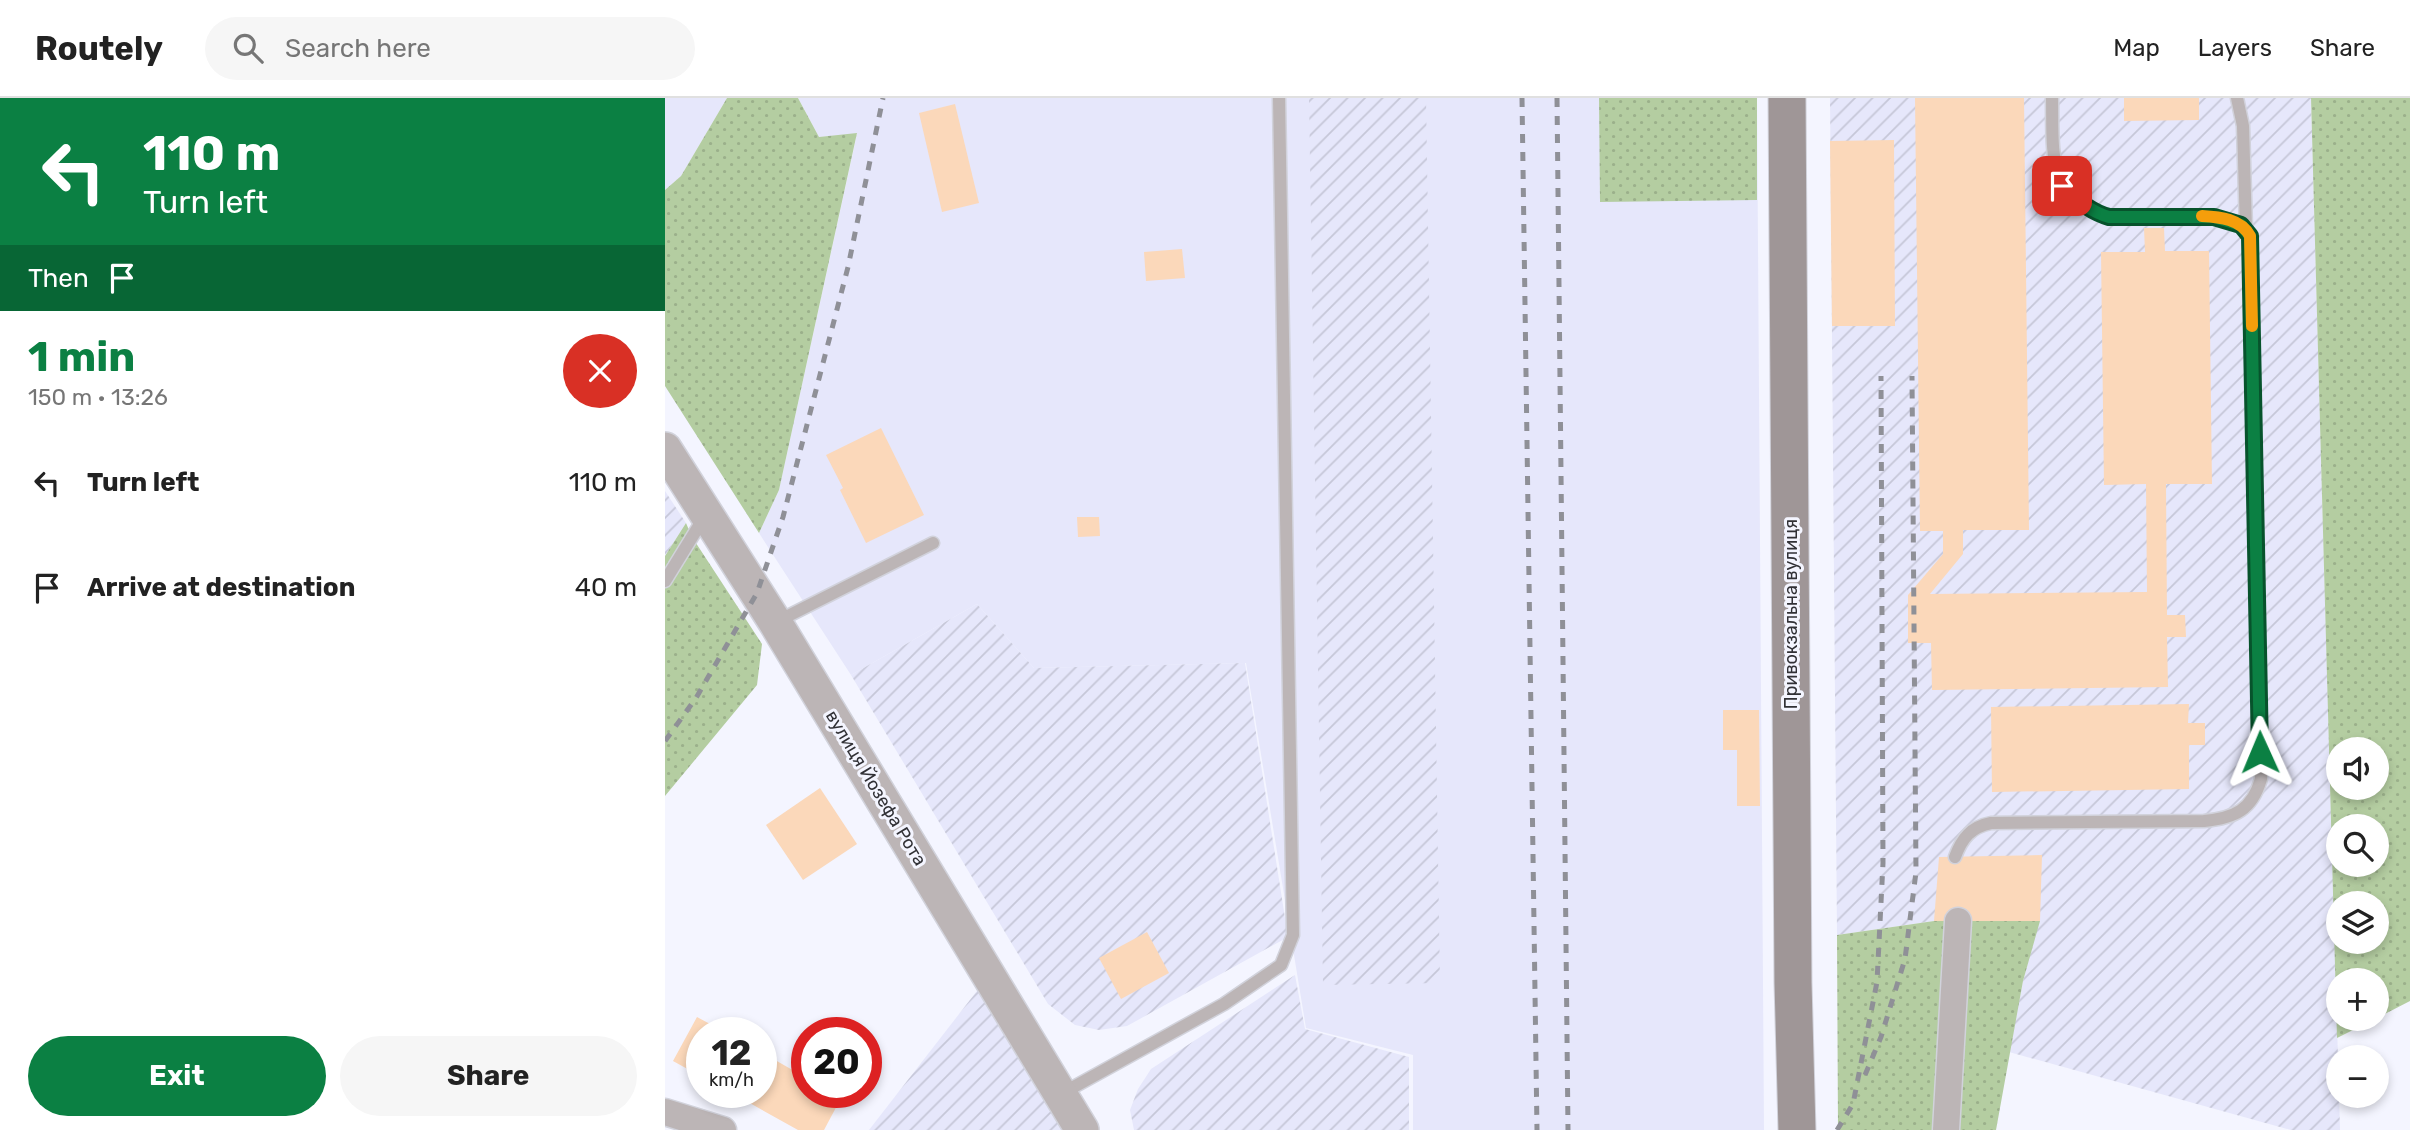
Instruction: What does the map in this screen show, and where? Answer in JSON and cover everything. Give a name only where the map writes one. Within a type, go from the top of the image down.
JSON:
[{"type":"main road","name":"Привокзальна вулиця","points":[[1787,98],[1793,983],[1797,1130]]},
{"type":"street","name":"вулиця Йозефа Рота","points":[[665,449],[775,622],[1082,1130]]},
{"type":"street","points":[[1946,1130],[1958,921]]},
{"type":"street","points":[[665,1112],[712,1128]]},
{"type":"lane","points":[[1061,1094],[1224,1004],[1281,965],[1293,935],[1279,98]]},
{"type":"lane","points":[[1955,857],[1967,834],[1980,825],[1991,823],[2218,820],[2231,817],[2242,811],[2257,791],[2261,779],[2250,236],[2241,225],[2214,217],[2109,217],[2087,207],[2062,186],[2058,174],[2053,145],[2052,98]]},
{"type":"lane","points":[[2237,98],[2243,126],[2246,230]]},
{"type":"lane","points":[[665,581],[706,514]]},
{"type":"lane","points":[[775,622],[933,543]]},
{"type":"shaded area","points":[[665,98],[727,98],[681,176],[665,190]]},
{"type":"shaded area","points":[[798,98],[1757,98],[1764,1130],[1413,1130],[1413,1055],[1306,1028],[1246,663],[1034,668],[977,604],[851,675],[759,533],[779,490],[857,134],[819,137]]},
{"type":"shaded area","points":[[1309,98],[1426,98],[1440,983],[1323,985]]},
{"type":"shaded area","points":[[1830,98],[2311,98],[2329,737],[2326,737],[2326,800],[2331,800],[2331,814],[2326,814],[2326,877],[2333,877],[2333,891],[2326,891],[2326,954],[2335,954],[2335,968],[2326,968],[2326,1031],[2337,1031],[2338,1045],[2326,1045],[2326,1108],[2339,1108],[2340,1130],[2291,1130],[2009,1052],[2023,981],[2039,921],[1934,921],[1837,935]]},
{"type":"shaded area","points":[[665,491],[686,523],[665,556]]},
{"type":"shaded area","points":[[977,604],[1034,668],[1245,663],[1288,937],[1127,1026],[1099,1030],[1075,1025],[1048,1004],[851,675]]},
{"type":"shaded area","points":[[1295,975],[1305,1029],[1409,1057],[1409,1130],[1134,1130],[1130,1110],[1138,1089],[1151,1069]]},
{"type":"shaded area","points":[[980,987],[1071,1130],[869,1130]]},
{"type":"green space","points":[[727,98],[798,98],[819,137],[857,133],[779,490],[759,533],[665,386],[665,190],[681,176]]},
{"type":"green space","points":[[1599,98],[1757,98],[1757,200],[1600,202]]},
{"type":"green space","points":[[2311,98],[2410,98],[2410,1001],[2389,1012],[2389,968],[2335,968],[2335,954],[2389,954],[2389,891],[2333,891],[2333,877],[2389,877],[2389,814],[2331,814],[2330,800],[2389,800],[2389,737],[2329,737]]},
{"type":"green space","points":[[686,523],[692,537],[762,644],[757,685],[665,796],[665,556]]},
{"type":"green space","points":[[1934,921],[2040,921],[2023,981],[1996,1130],[1838,1130],[1837,935]]},
{"type":"green space","points":[[2337,1031],[2351,1031],[2337,1038]]},
{"type":"building","points":[[1915,98],[2024,98],[2029,530],[1963,530],[1963,554],[1930,594],[2147,592],[2146,484],[2104,485],[2101,252],[2145,252],[2144,228],[2164,228],[2165,251],[2209,251],[2212,484],[2166,484],[2167,615],[2185,615],[2186,637],[2167,637],[2168,687],[1932,690],[1931,643],[1908,643],[1908,595],[1943,554],[1943,531],[1920,531]]},
{"type":"building","points":[[2124,98],[2199,98],[2199,120],[2124,121]]},
{"type":"building","points":[[955,104],[979,203],[942,212],[919,113]]},
{"type":"building","points":[[1894,140],[1895,326],[1832,326],[1830,141]]},
{"type":"building","points":[[1182,249],[1185,278],[1146,281],[1144,252]]},
{"type":"building","points":[[881,428],[924,515],[866,543],[826,455]]},
{"type":"building","points":[[1077,517],[1099,517],[1100,536],[1078,537]]},
{"type":"building","points":[[2189,704],[2188,723],[2205,723],[2205,745],[2189,745],[2189,789],[1992,792],[1991,707]]},
{"type":"building","points":[[1723,710],[1759,710],[1760,806],[1737,806],[1737,750],[1723,750]]},
{"type":"building","points":[[820,788],[857,844],[803,880],[766,825]]},
{"type":"building","points":[[2042,855],[2040,921],[1934,921],[1939,857]]},
{"type":"building","points":[[1147,932],[1169,973],[1121,999],[1099,958]]},
{"type":"building","points":[[686,1037],[686,1068],[673,1061]]},
{"type":"building","points":[[777,1061],[791,1069],[791,1108],[836,1108],[824,1130],[798,1130],[759,1108],[777,1108]]},
{"type":"railway","points":[[665,741],[696,698],[757,593],[783,517],[848,267],[883,98]]},
{"type":"railway","points":[[1522,98],[1537,1130]]},
{"type":"railway","points":[[1557,98],[1568,1130]]},
{"type":"railway","points":[[1837,1130],[1853,1104],[1877,982],[1883,863],[1881,376]]},
{"type":"railway","points":[[1865,1075],[1881,1037],[1905,959],[1916,872],[1912,376]]},
{"type":"slow traffic","points":[[2202,216],[2241,225],[2250,236],[2252,326]]},
{"type":"route","points":[[2062,186],[2087,207],[2109,217],[2214,217],[2241,225],[2250,236],[2260,752]]}]
